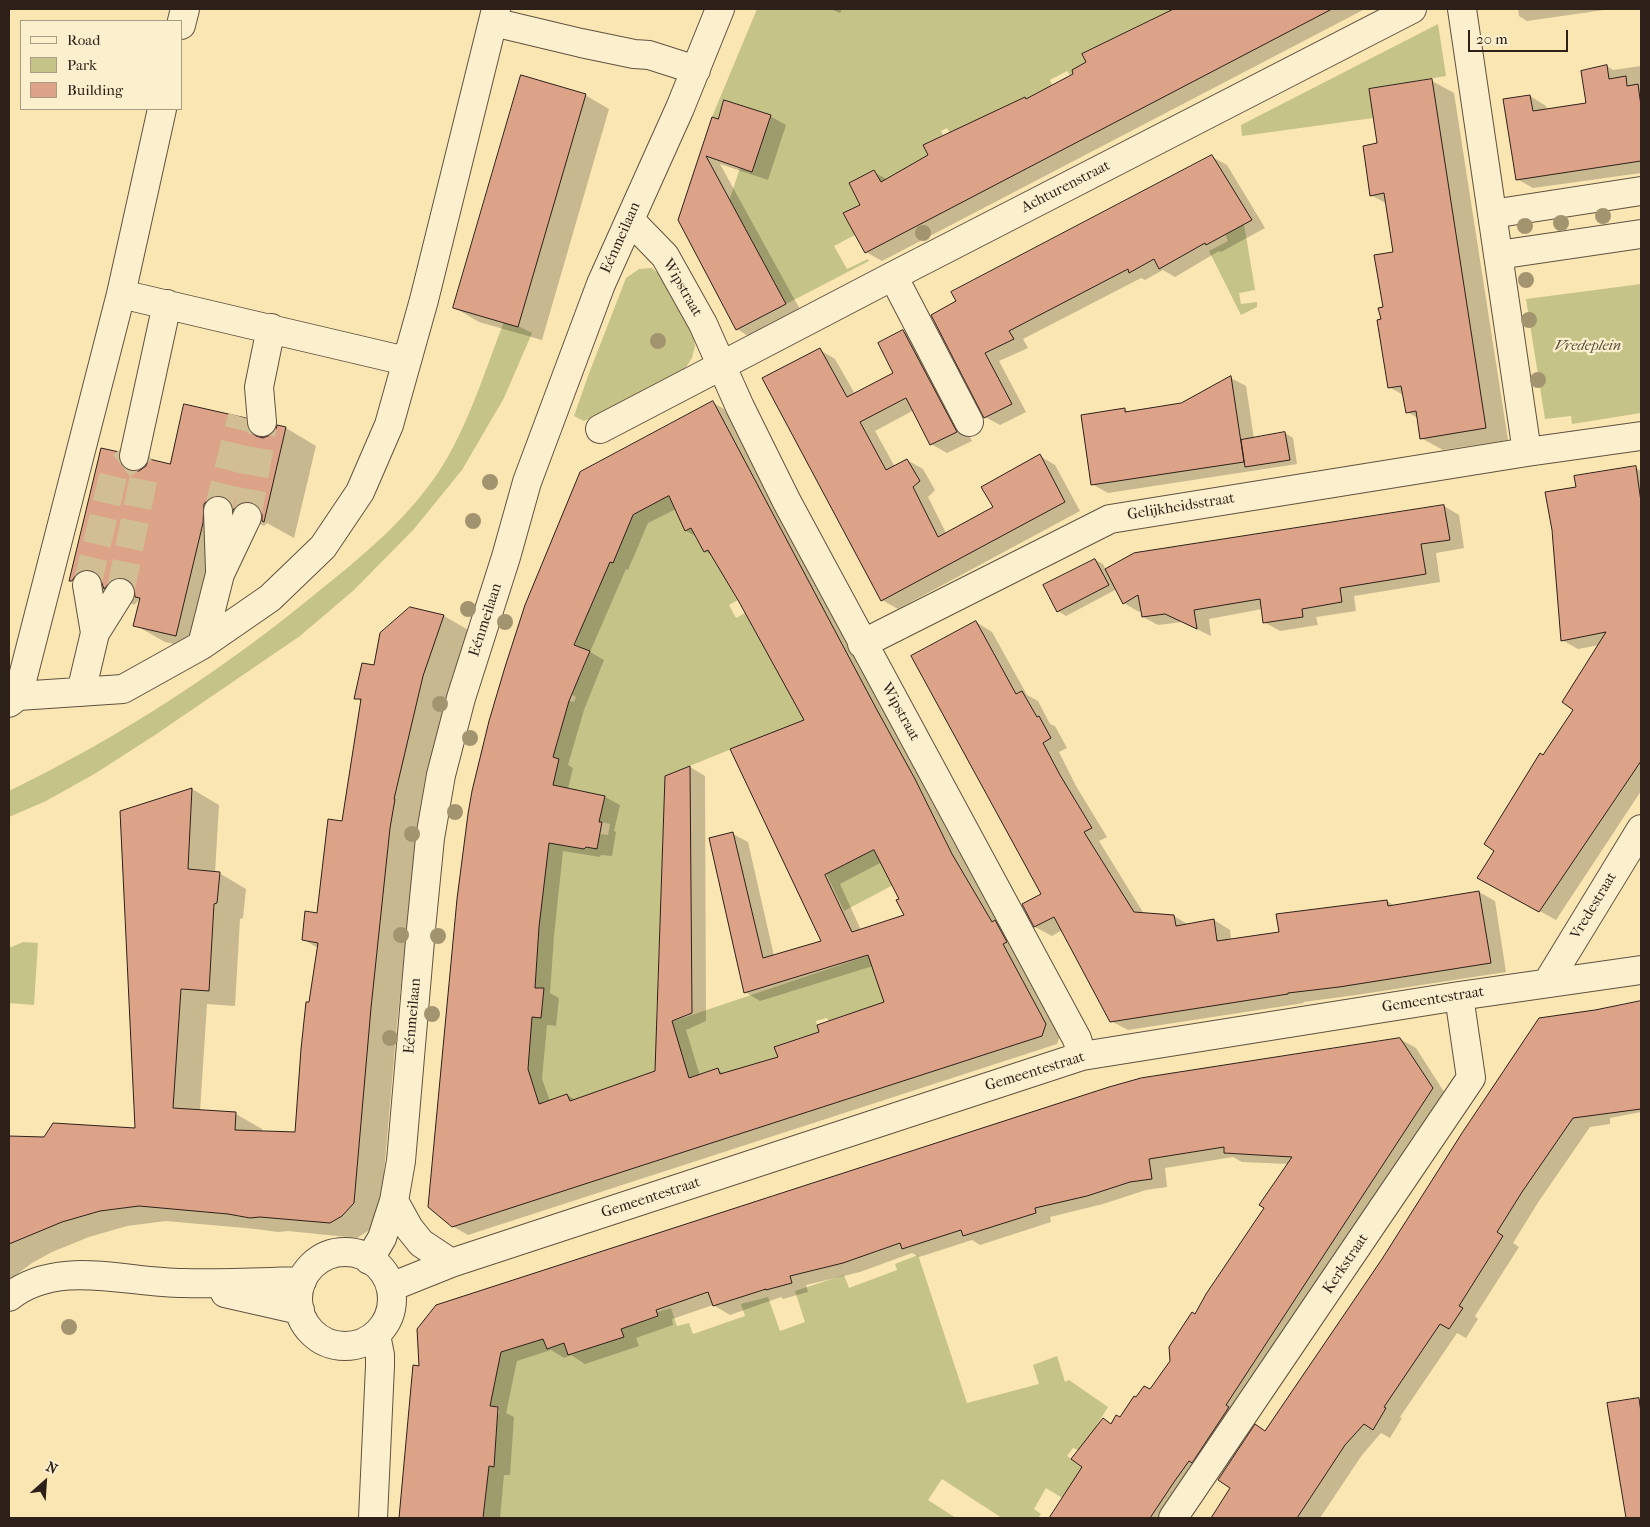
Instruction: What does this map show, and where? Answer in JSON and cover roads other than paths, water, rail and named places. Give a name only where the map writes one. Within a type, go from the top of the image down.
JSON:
[{"type":"street","name":"Eénmeilaan","points":[[369,1260],[382,1238],[394,1201],[401,1161],[430,838],[442,775],[461,698],[506,557],[527,482],[601,284],[692,78],[720,9]]},
{"type":"street","name":"Achturenstraat","points":[[721,365],[1412,9]]},
{"type":"street","points":[[1462,9],[1527,452],[1641,436]]},
{"type":"street","points":[[162,110],[121,294],[14,699],[123,689],[202,645],[270,598],[323,547],[360,492],[390,425],[424,300],[494,15],[581,43],[634,54],[649,55],[692,78]]},
{"type":"street","points":[[1492,214],[1641,191]]},
{"type":"street","name":"Wipstraat","points":[[630,220],[665,256],[703,324],[740,407],[787,502],[1077,1039],[1082,1056]]},
{"type":"street","points":[[1498,255],[1641,234]]},
{"type":"street","points":[[893,276],[969,422]]},
{"type":"street","points":[[121,294],[406,361]]},
{"type":"street","points":[[134,456],[166,304]]},
{"type":"street","points":[[252,420],[271,328]]},
{"type":"street","points":[[600,429],[721,365]]},
{"type":"street","name":"Gelijkheidsstraat","points":[[862,644],[1110,519],[1527,452]]},
{"type":"street","points":[[218,511],[220,574]]},
{"type":"street","points":[[202,645],[220,574],[246,518]]},
{"type":"street","points":[[87,585],[95,633]]},
{"type":"street","points":[[81,692],[95,633],[120,593]]},
{"type":"street","name":"Vredestraat","points":[[1547,983],[1641,830]]},
{"type":"street","name":"Gemeentestraat","points":[[391,1287],[451,1263],[1082,1056],[1459,996],[1641,970]]},
{"type":"street","name":"Kerkstraat","points":[[1173,1518],[1471,1078],[1459,996]]},
{"type":"street","points":[[394,1201],[409,1228],[422,1243],[451,1263]]},
{"type":"street","points":[[342,1251],[355,1253],[369,1260],[383,1271],[391,1287],[392,1303],[387,1321],[376,1335],[359,1344],[346,1346],[330,1344],[312,1333],[304,1322],[300,1310],[302,1281],[311,1267],[326,1256],[342,1251]]},
{"type":"street","points":[[9,1297],[19,1289],[34,1282],[57,1276],[79,1275],[182,1284],[302,1281]]},
{"type":"street","points":[[182,1284],[300,1310]]},
{"type":"street","points":[[373,1518],[380,1366],[376,1335]]},
{"type":"tunnel","points":[[218,511],[242,417]]},
{"type":"tunnel","points":[[247,517],[262,434],[262,422]]},
{"type":"tunnel","points":[[87,585],[114,472],[134,456],[144,476],[120,593]]},
{"type":"park label","name":"Vredeplein","points":[[1588,346]]}]
